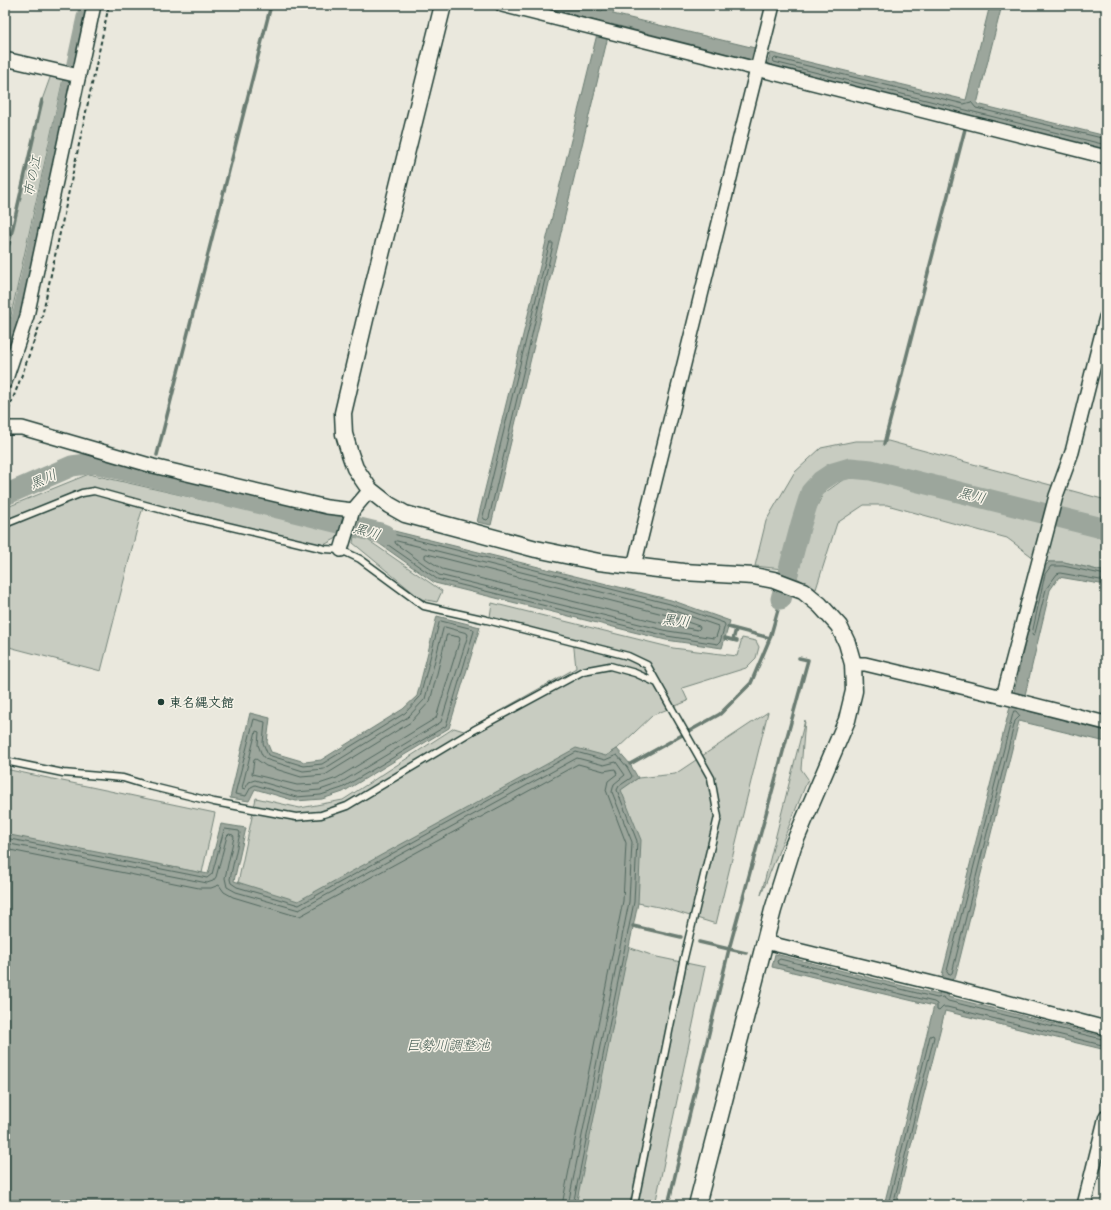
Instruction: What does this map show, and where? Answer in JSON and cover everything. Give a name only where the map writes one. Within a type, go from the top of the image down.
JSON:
[{"type":"street","points":[[5,382],[27,316],[94,5]]},
{"type":"street","points":[[443,5],[364,322],[343,413],[344,434],[355,468],[370,490],[389,505],[405,514],[536,549],[599,562],[683,572],[754,576],[774,580],[803,591],[820,605],[839,626],[847,643],[853,664],[854,690],[847,720],[793,846],[773,910],[697,1205]]},
{"type":"street","points":[[502,5],[1106,157]]},
{"type":"street","points":[[634,566],[773,5]]},
{"type":"street","points":[[5,59],[79,76]]},
{"type":"street","points":[[1007,698],[1045,533],[1056,496],[1072,452],[1106,317]]},
{"type":"street","points":[[5,428],[22,428],[153,466],[327,507],[353,510]]},
{"type":"street","points":[[341,550],[353,510],[370,490]]},
{"type":"street","points":[[853,664],[865,664],[1106,723]]},
{"type":"street","points":[[765,942],[938,984],[1106,1028]]},
{"type":"street","points":[[1084,1205],[1106,1116]]},
{"type":"lane","points":[[5,524],[82,493],[94,491],[184,519],[325,549],[341,550],[360,559],[424,606],[487,620],[628,656],[647,665],[711,778],[718,818],[683,962],[634,1205]]},
{"type":"lane","points":[[5,761],[63,773],[123,778],[214,802],[296,817],[321,815],[347,806],[474,730],[583,671],[610,666],[635,673],[657,683]]},
{"type":"shaded area","points":[[51,75],[63,79],[8,329],[5,336],[5,251],[9,244],[42,100]]},
{"type":"shaded area","points":[[855,441],[888,441],[1106,500],[1106,522],[868,460],[831,468],[811,485],[799,506],[782,569],[755,566],[766,521],[794,473],[821,448]]},
{"type":"shaded area","points":[[89,474],[339,531],[337,538],[322,546],[145,502],[101,671],[5,646],[5,508]]},
{"type":"shaded area","points":[[875,476],[1106,535],[1106,572],[1064,562],[1049,562],[1034,558],[1007,538],[887,505],[864,505],[837,523],[816,589],[797,578],[812,516],[823,494],[844,479]]},
{"type":"shaded area","points":[[354,537],[365,538],[442,591],[437,602],[421,599],[353,543]]},
{"type":"shaded area","points":[[492,603],[673,648],[737,656],[742,638],[756,641],[759,647],[756,658],[746,668],[682,688],[688,701],[653,715],[617,749],[606,756],[621,789],[638,778],[675,774],[768,712],[716,924],[664,908],[638,903],[335,928],[238,883],[256,798],[300,808],[343,800],[454,728],[464,731],[576,668],[573,639],[490,617]]},
{"type":"shaded area","points":[[805,720],[801,769],[808,779],[761,895]]},
{"type":"shaded area","points":[[5,769],[215,813],[202,873],[114,856],[5,917]]},
{"type":"shaded area","points":[[596,930],[628,947],[657,957],[705,967],[655,1205],[389,1205]]},
{"type":"water","points":[[535,5],[577,5],[602,11],[604,5],[615,5],[613,14],[755,48],[752,60],[611,24],[491,525],[477,522],[600,22]]},
{"type":"water","points":[[990,5],[1002,5],[977,104],[1106,136],[1106,150],[767,65],[771,53],[966,100]]},
{"type":"water","points":[[358,522],[671,600],[730,621],[722,648],[666,640],[435,583],[367,535],[357,533]]},
{"type":"water","points":[[1049,562],[1064,562],[1106,572],[1106,585],[1059,577],[1050,590],[1025,695],[1023,695],[1020,709],[1106,731],[1106,742],[1019,721],[955,978],[953,978],[948,997],[1106,1037],[1106,1050],[945,1011],[896,1205],[884,1205],[934,1006],[772,967],[775,954],[939,995],[944,976],[942,975],[1010,707],[1012,707],[1041,571]]},
{"type":"water","points":[[437,616],[480,627],[449,728],[343,792],[322,799],[296,801],[255,789],[249,801],[230,798],[250,713],[270,718],[267,742],[271,752],[305,762],[321,760],[403,709],[417,696]]},
{"type":"water","name":"巨勢川調整池","points":[[576,748],[606,756],[617,749],[630,764],[638,778],[621,790],[641,840],[638,903],[576,1205],[5,1205],[5,834],[208,874],[221,824],[246,828],[234,881],[298,901]]},
{"type":"waterway","name":"市の江","points":[[5,353],[18,316],[85,5]]},
{"type":"waterway","points":[[157,455],[271,5]]},
{"type":"waterway","points":[[5,251],[9,244],[42,100]]},
{"type":"waterway","points":[[884,444],[965,129]]},
{"type":"waterway","name":"黒川","points":[[5,495],[72,466],[94,463],[385,535]]},
{"type":"waterway","name":"黒川","points":[[781,599],[811,492],[821,481],[833,473],[850,468],[871,470],[1106,529]]},
{"type":"waterway","points":[[728,627],[770,638],[781,599]]},
{"type":"waterway","points":[[733,640],[736,629]]},
{"type":"waterway","points":[[725,638],[737,641]]},
{"type":"waterway","points":[[630,764],[720,714],[751,683],[770,638]]},
{"type":"waterway","points":[[668,1205],[729,949],[808,660],[799,658]]},
{"type":"waterway","points":[[633,926],[681,937]]},
{"type":"waterway","points":[[699,942],[746,953]]},
{"type":"place","name":"東名縄文館","points":[[161,702]]}]
